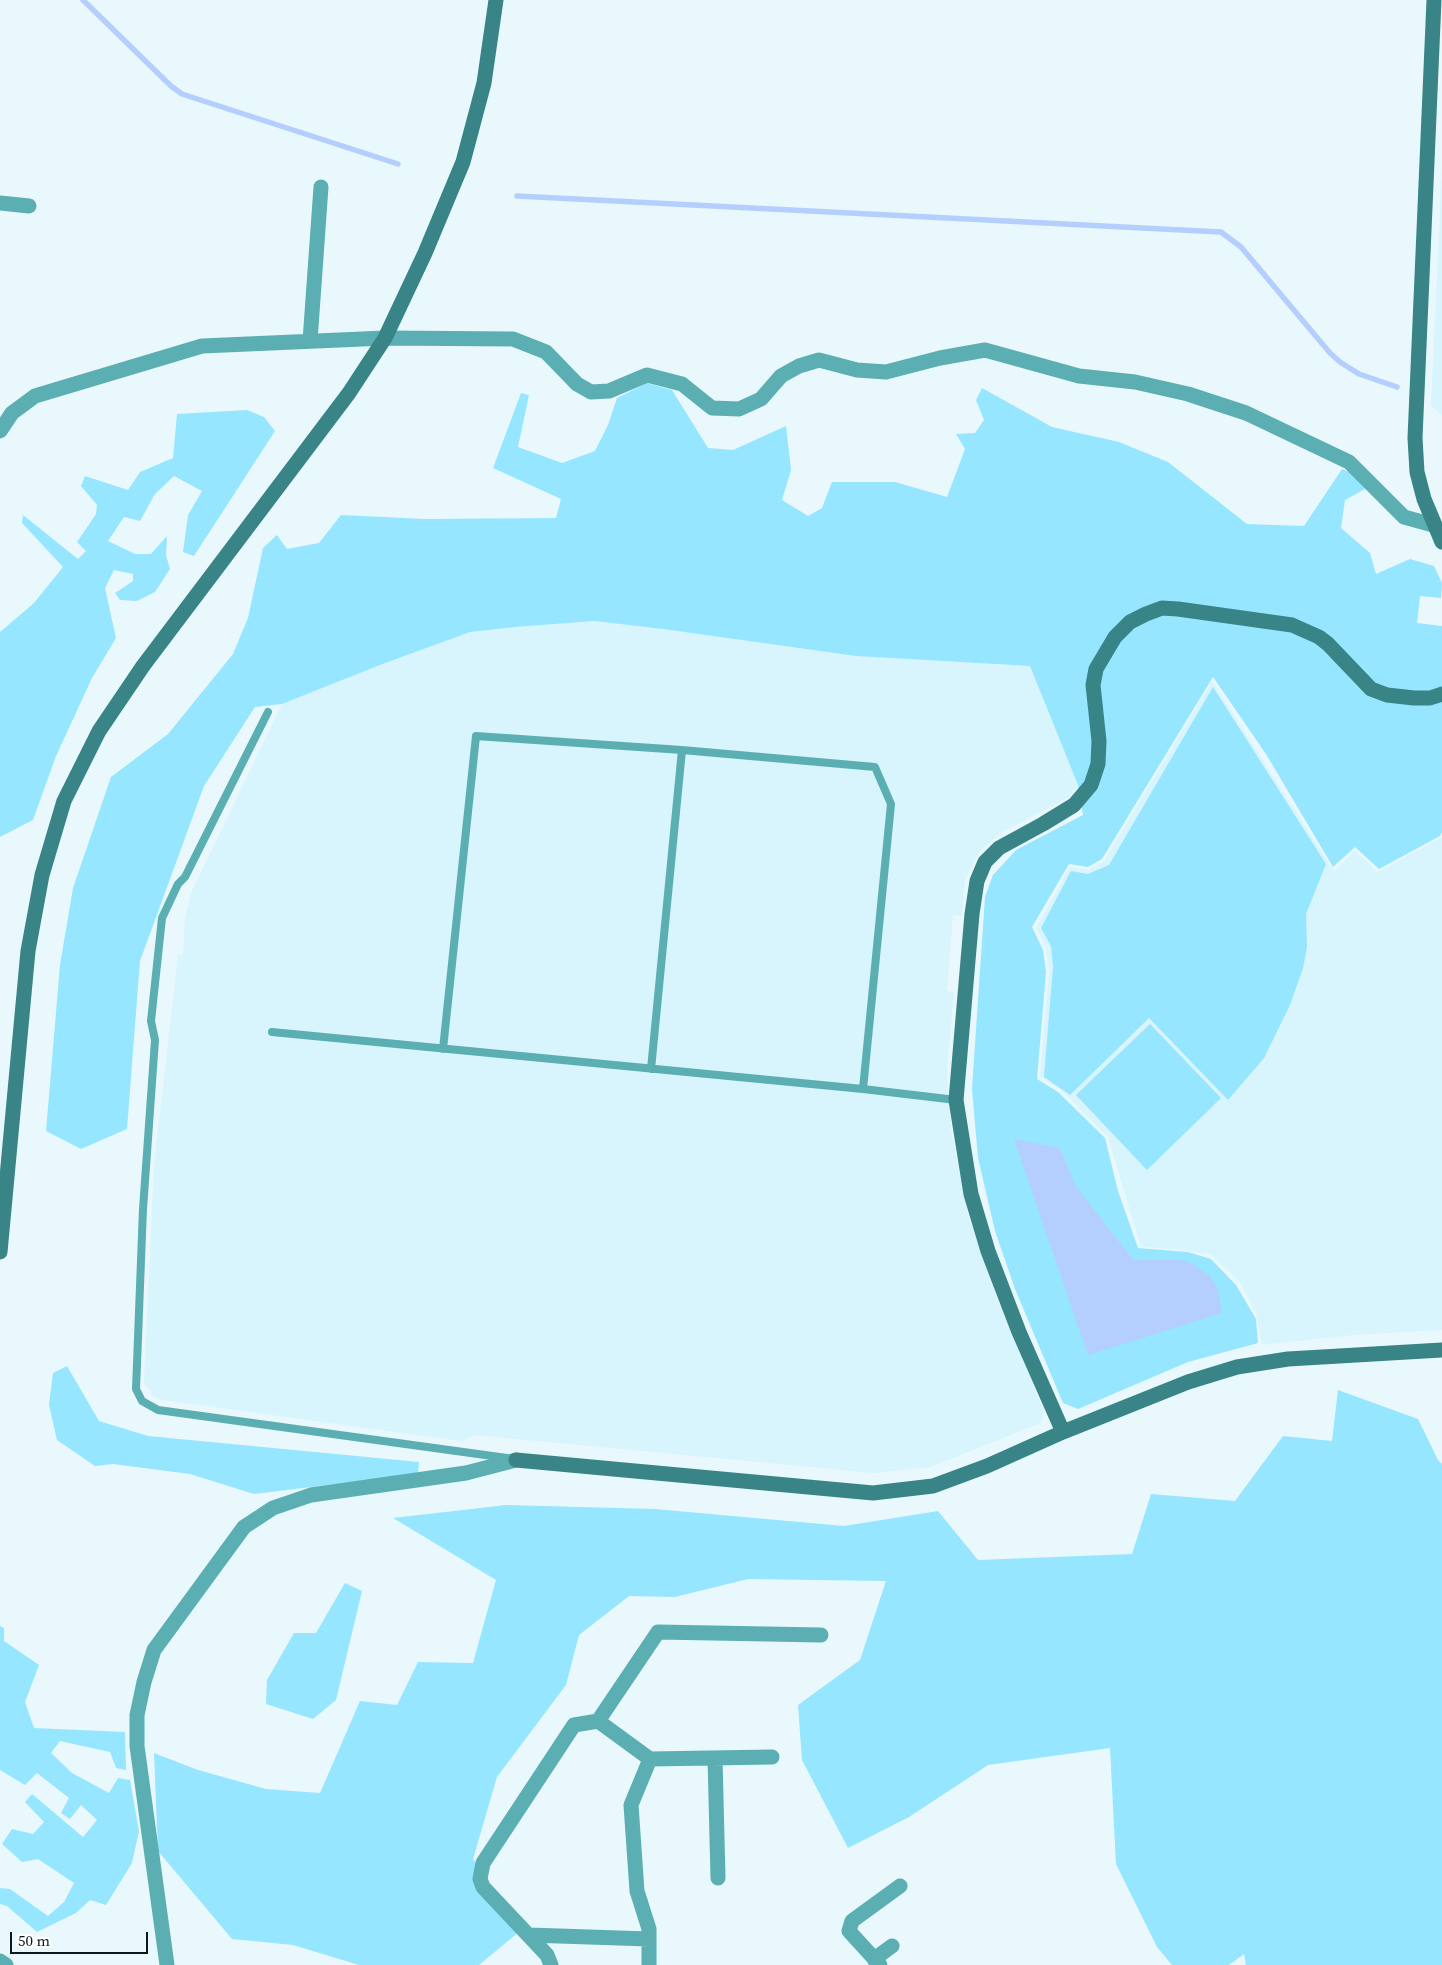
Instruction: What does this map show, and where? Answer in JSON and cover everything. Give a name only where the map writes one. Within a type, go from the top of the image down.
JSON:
[{"type":"street","points":[[0,1252],[28,952],[42,875],[64,800],[99,731],[143,666],[349,393],[385,338],[463,162],[484,83],[496,0]]},
{"type":"street","points":[[1434,0],[1415,438],[1417,472],[1424,499],[1433,525],[1442,542]]},
{"type":"street","points":[[310,341],[321,186]]},
{"type":"street","points":[[0,204],[29,206]]},
{"type":"street","points":[[0,431],[12,413],[36,396],[202,346],[385,338],[513,339],[546,352],[577,384],[591,392],[609,391],[647,375],[682,384],[712,408],[739,409],[761,399],[781,376],[799,366],[819,360],[857,370],[886,372],[940,358],[985,350],[1079,376],[1135,382],[1188,394],[1246,413],[1349,462],[1404,517],[1433,525]]},
{"type":"street","points":[[1063,1432],[1018,1332],[988,1251],[971,1194],[956,1100],[972,914],[977,881],[985,862],[999,848],[1061,814],[1074,804],[1091,785],[1098,764],[1099,741],[1093,686],[1096,669],[1115,636],[1130,622],[1162,608],[1292,625],[1319,637],[1328,644],[1371,689],[1387,696],[1414,698],[1430,698],[1442,694]]},
{"type":"street","points":[[168,1965],[137,1746],[137,1715],[144,1682],[154,1650],[244,1526],[273,1508],[310,1495],[466,1472],[516,1460],[873,1493],[933,1486],[987,1466],[1063,1432],[1188,1382],[1237,1367],[1288,1359],[1442,1350]]},
{"type":"street","points":[[598,1721],[658,1632],[821,1635]]},
{"type":"street","points":[[551,1965],[548,1955],[483,1887],[480,1879],[483,1863],[574,1725],[598,1721],[650,1759],[772,1758]]},
{"type":"street","points":[[715,1758],[718,1878]]},
{"type":"street","points":[[649,1965],[649,1930],[637,1891],[631,1805],[650,1759]]},
{"type":"street","points":[[892,1946],[877,1962],[848,1931],[852,1921],[900,1886]]},
{"type":"street","points":[[529,1935],[649,1939]]},
{"type":"street","points":[[0,1961],[6,1965]]},
{"type":"lane","points":[[268,712],[185,877],[178,884],[162,918],[151,1021],[155,1040],[143,1209],[136,1389],[142,1401],[158,1410],[516,1460]]},
{"type":"lane","points":[[443,1049],[476,736],[682,750],[875,767],[891,804],[864,1089]]},
{"type":"lane","points":[[651,1069],[682,750]]},
{"type":"lane","points":[[272,1032],[864,1089],[956,1100]]},
{"type":"shaded area","points":[[1442,169],[1442,415],[1431,406]]},
{"type":"shaded area","points":[[647,383],[672,390],[708,448],[733,450],[786,426],[791,470],[782,500],[808,516],[822,508],[832,482],[895,482],[947,497],[965,449],[956,434],[975,433],[984,420],[976,400],[982,388],[1052,427],[1119,442],[1168,462],[1247,524],[1304,526],[1342,469],[1356,475],[1365,489],[1345,500],[1341,528],[1370,553],[1376,574],[1410,559],[1434,566],[1442,583],[1441,598],[1420,596],[1417,623],[1442,626],[1442,832],[1440,836],[1379,869],[1355,847],[1333,867],[1266,754],[1213,677],[1102,859],[1088,867],[1069,864],[1032,927],[1043,950],[1046,972],[1037,1079],[1058,1092],[1105,1138],[1118,1191],[1138,1248],[1188,1252],[1211,1259],[1236,1285],[1256,1319],[1258,1343],[1188,1362],[1078,1409],[1063,1403],[1015,1289],[995,1231],[978,1158],[972,1089],[985,897],[993,875],[1016,850],[1083,815],[1078,785],[1030,666],[856,656],[594,621],[470,632],[282,704],[255,707],[204,786],[140,961],[127,1129],[81,1149],[46,1131],[60,965],[73,888],[111,777],[168,734],[233,654],[248,618],[263,548],[277,535],[287,549],[319,543],[341,515],[425,519],[556,518],[561,499],[493,468],[521,393],[529,395],[518,447],[562,463],[595,451],[608,425],[617,398]],"holes":[[[1060,1148],[1075,1187],[1134,1260],[1181,1260],[1088,1355]]]},
{"type":"shaded area","points":[[247,410],[264,417],[275,431],[194,556],[183,552],[188,515],[202,491],[174,476],[155,494],[140,521],[124,517],[108,541],[135,554],[151,554],[167,536],[166,555],[170,569],[155,592],[137,601],[120,600],[115,593],[133,581],[133,574],[114,570],[105,588],[116,638],[92,678],[56,756],[33,820],[0,837],[0,632],[34,603],[63,567],[22,523],[23,515],[78,559],[86,551],[77,542],[96,514],[97,505],[81,486],[85,476],[128,490],[140,472],[173,458],[177,414]]},
{"type":"shaded area","points":[[594,621],[856,656],[1030,666],[1078,785],[1069,797],[1001,833],[979,852],[965,880],[962,916],[953,915],[947,991],[954,992],[947,1069],[951,1129],[968,1215],[1000,1306],[1044,1411],[1041,1423],[931,1467],[874,1473],[475,1435],[461,1441],[163,1400],[154,1397],[144,1383],[154,1166],[178,955],[183,955],[185,919],[191,893],[282,704],[470,632]]},
{"type":"shaded area","points":[[1212,681],[1334,871],[1355,851],[1378,872],[1442,837],[1442,1330],[1353,1335],[1262,1345],[1256,1313],[1240,1282],[1211,1255],[1185,1250],[1141,1247],[1108,1137],[1061,1090],[1040,1077],[1049,971],[1046,947],[1036,928],[1070,867],[1088,870],[1104,861]]},
{"type":"shaded area","points":[[1213,687],[1326,864],[1306,914],[1307,947],[1303,968],[1290,1005],[1264,1058],[1228,1100],[1149,1018],[1070,1095],[1044,1077],[1053,967],[1051,946],[1041,928],[1071,871],[1088,874],[1109,865]]},
{"type":"shaded area","points":[[1150,1024],[1221,1098],[1147,1170],[1076,1095]]},
{"type":"shaded area","points":[[1014,1139],[1060,1148],[1076,1187],[1134,1260],[1181,1260],[1191,1263],[1210,1276],[1218,1290],[1222,1313],[1088,1355]]},
{"type":"shaded area","points":[[67,1366],[99,1421],[148,1436],[419,1462],[418,1474],[254,1494],[190,1474],[113,1464],[95,1466],[57,1440],[49,1405],[53,1373]]},
{"type":"shaded area","points":[[1338,1390],[1418,1419],[1438,1460],[1442,1464],[1442,1965],[1246,1965],[1244,1954],[1229,1965],[1172,1965],[1157,1947],[1116,1864],[1110,1748],[988,1765],[909,1817],[848,1848],[802,1760],[798,1705],[860,1660],[886,1581],[748,1579],[675,1597],[629,1596],[579,1635],[566,1685],[497,1777],[473,1859],[520,1931],[479,1965],[359,1965],[293,1945],[232,1939],[158,1851],[154,1753],[198,1770],[266,1789],[320,1793],[360,1701],[397,1705],[418,1662],[473,1663],[496,1580],[393,1518],[506,1505],[655,1509],[844,1526],[938,1511],[978,1560],[1132,1554],[1151,1494],[1235,1501],[1283,1436],[1332,1441]]},
{"type":"shaded area","points":[[345,1583],[362,1591],[336,1700],[313,1719],[266,1704],[267,1680],[294,1633],[316,1633]]},
{"type":"shaded area","points":[[0,1626],[4,1628],[4,1641],[39,1665],[25,1702],[34,1728],[125,1732],[126,1770],[116,1768],[110,1752],[60,1741],[51,1753],[72,1773],[109,1793],[118,1778],[130,1780],[139,1831],[132,1863],[106,1905],[90,1900],[76,1913],[37,1932],[7,1906],[0,1904],[0,1888],[10,1889],[48,1916],[64,1902],[74,1883],[38,1859],[22,1862],[2,1844],[12,1829],[33,1834],[44,1822],[25,1802],[32,1794],[83,1837],[97,1820],[81,1805],[70,1819],[61,1813],[69,1798],[37,1773],[25,1785],[0,1770]]},
{"type":"waterway","points":[[83,0],[171,86],[182,94],[398,164]]},
{"type":"waterway","points":[[517,196],[1221,232],[1241,247],[1330,353],[1340,362],[1359,374],[1397,387]]}]
